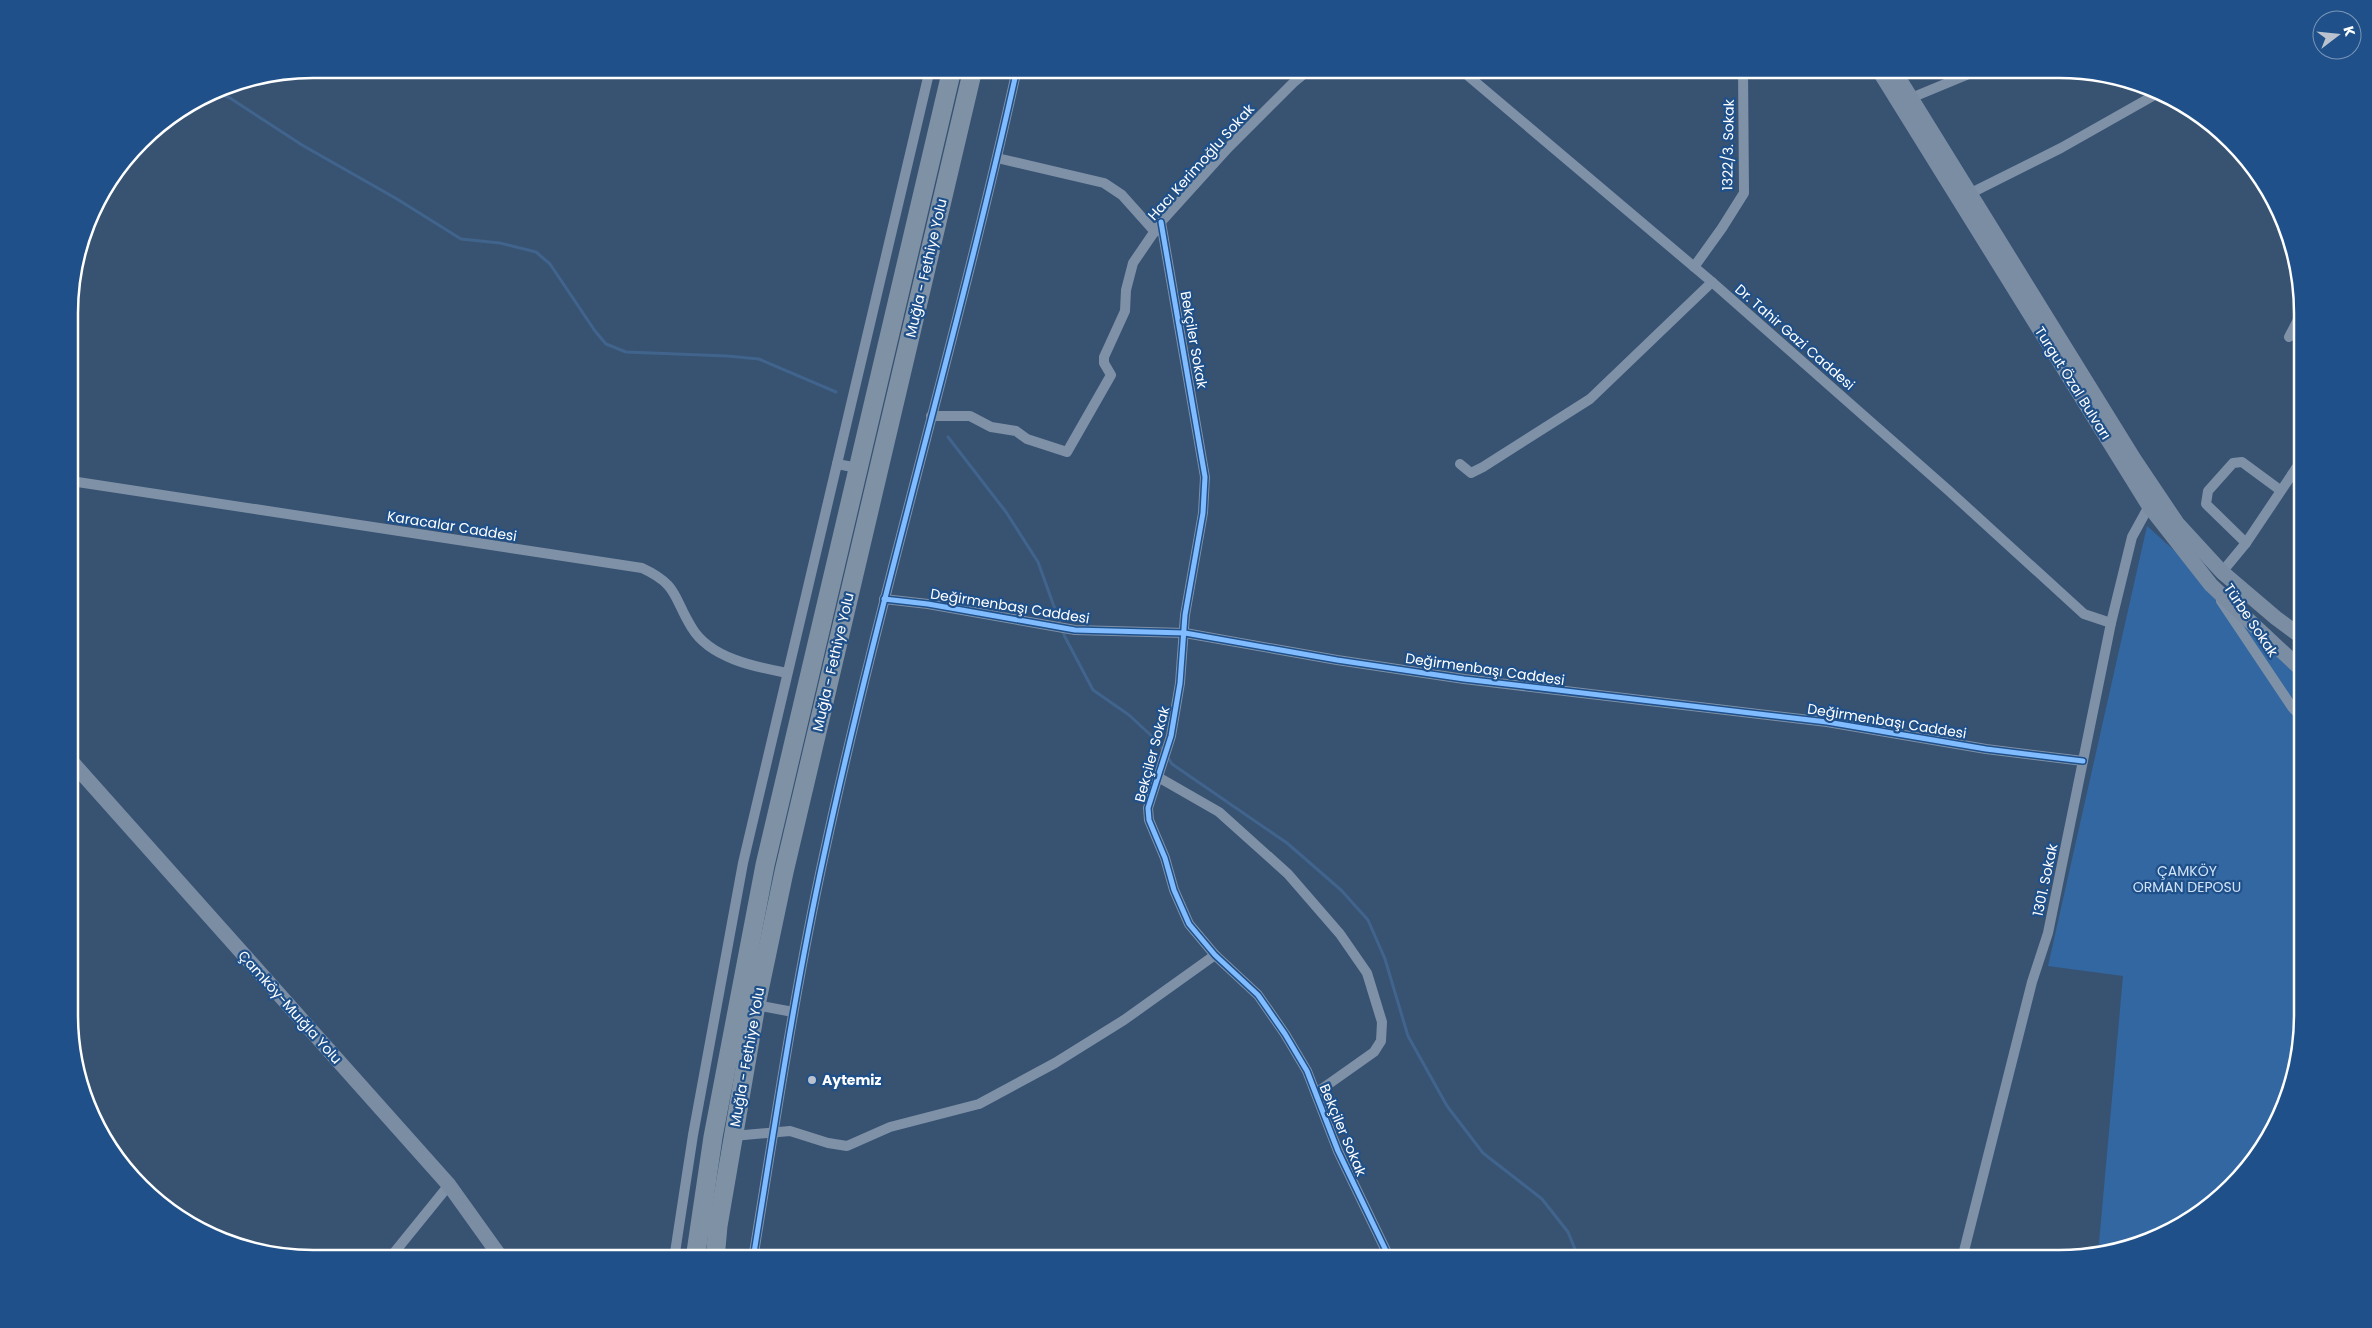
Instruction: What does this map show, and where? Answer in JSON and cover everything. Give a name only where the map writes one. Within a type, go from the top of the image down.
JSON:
[{"type":"highway","name":"Muğla - Fethiye Yolu","points":[[696,1250],[717,1119],[762,881],[784,779],[950,77]]},
{"type":"highway","name":"Muğla - Fethiye Yolu","points":[[716,1250],[718,1226],[756,1005],[827,683],[971,77]]},
{"type":"main road","name":"Turgut Özal Bulvarı","points":[[1883,77],[2149,506],[2211,585],[2294,663]]},
{"type":"main road","points":[[1898,77],[2134,459],[2177,523],[2222,572],[2294,631]]},
{"type":"main road","name":"Çamköy-Muığla Yolu","points":[[78,770],[449,1185],[496,1250]]},
{"type":"street","points":[[675,1250],[693,1135],[743,869],[787,673],[928,77]]},
{"type":"street","points":[[754,1250],[793,1012],[823,856],[884,599],[997,158],[1015,77]]},
{"type":"street","name":"Hacı Kerimoğlu Sokak","points":[[931,416],[970,416],[991,427],[1016,430],[1027,439],[1067,452],[1111,376],[1104,364],[1104,357],[1125,311],[1126,290],[1133,263],[1161,222],[1228,148],[1300,77]]},
{"type":"street","name":"Dr. Tahir Gazi Caddesi","points":[[1469,77],[1712,282],[1948,490],[2084,614],[2111,623]]},
{"type":"street","name":"1322/3. Sokak","points":[[1694,267],[1744,193],[1742,77]]},
{"type":"street","points":[[1911,98],[1962,77]]},
{"type":"street","points":[[1969,194],[2061,148],[2152,96]]},
{"type":"street","points":[[997,158],[1104,183],[1122,195],[1155,232]]},
{"type":"street","name":"Bekçiler Sokak","points":[[1161,222],[1205,477],[1203,514],[1185,615],[1180,683],[1171,736],[1148,808],[1149,820],[1165,858],[1174,890],[1189,924],[1216,955],[1258,996],[1303,1064],[1338,1151],[1386,1250]]},
{"type":"street","points":[[1460,464],[1471,473],[1483,468],[1590,399],[1712,282]]},
{"type":"street","points":[[2288,337],[2294,326]]},
{"type":"street","points":[[2246,543],[2206,504],[2208,491],[2233,463],[2242,462],[2280,490]]},
{"type":"street","points":[[837,464],[858,468]]},
{"type":"street","points":[[2222,572],[2246,543],[2294,471]]},
{"type":"street","name":"Karacalar Caddesi","points":[[78,483],[642,568],[661,577],[673,591],[692,629],[702,640],[722,654],[763,668],[787,673]]},
{"type":"street","name":"1301. Sokak","points":[[1964,1250],[2032,982],[2048,934],[2111,623],[2132,537],[2149,506]]},
{"type":"street","name":"Türbe Sokak","points":[[2211,585],[2294,708]]},
{"type":"street","name":"Değirmenbaşı Caddesi","points":[[884,599],[938,606],[1075,630],[1184,633],[1337,660],[1464,679],[1779,715],[1986,749],[2083,761]]},
{"type":"street","points":[[1158,776],[1219,812],[1288,874],[1340,934],[1367,973],[1382,1022],[1381,1041],[1374,1052],[1316,1093]]},
{"type":"street","points":[[762,784],[784,779]]},
{"type":"street","points":[[743,869],[762,881]]},
{"type":"street","points":[[733,1136],[790,1131],[828,1143],[847,1146],[890,1127],[979,1104],[1055,1063],[1124,1020],[1216,955]]},
{"type":"street","points":[[756,1005],[793,1012]]},
{"type":"street","points":[[396,1250],[449,1185]]},
{"type":"green space","name":"ÇAMKÖY ORMAN DEPOSU","points":[[2147,526],[2294,658],[2294,1031],[2287,1077],[2277,1106],[2263,1133],[2246,1159],[2226,1182],[2190,1211],[2150,1233],[2121,1243],[2099,1247],[2123,976],[2048,966]]},
{"type":"waterway","points":[[222,95],[230,98],[302,145],[397,199],[461,239],[500,243],[536,252],[550,264],[595,331],[606,344],[626,352],[759,359],[836,392]]},
{"type":"waterway","points":[[948,437],[1006,512],[1038,562],[1065,637],[1093,690],[1129,715],[1156,740],[1163,750]]},
{"type":"waterway","points":[[1168,758],[1172,764],[1287,843],[1341,890],[1368,920],[1385,959],[1408,1036],[1447,1106],[1483,1153],[1542,1199],[1568,1232],[1575,1250]]},
{"type":"cycle path","points":[[754,1250],[795,1006],[824,855],[846,756],[970,266],[1015,77]]},
{"type":"cycle path","points":[[1161,222],[1205,477],[1203,513],[1185,615],[1180,683],[1171,736],[1148,808],[1149,820],[1165,858],[1174,890],[1189,924],[1215,955],[1258,995],[1285,1034],[1307,1071],[1338,1151],[1386,1250]]},
{"type":"cycle path","points":[[884,599],[928,604],[1075,630],[1185,633],[1337,660],[1464,679],[1827,722],[1986,749],[2083,761]]},
{"type":"place","name":"Aytemiz","points":[[812,1080]]}]
